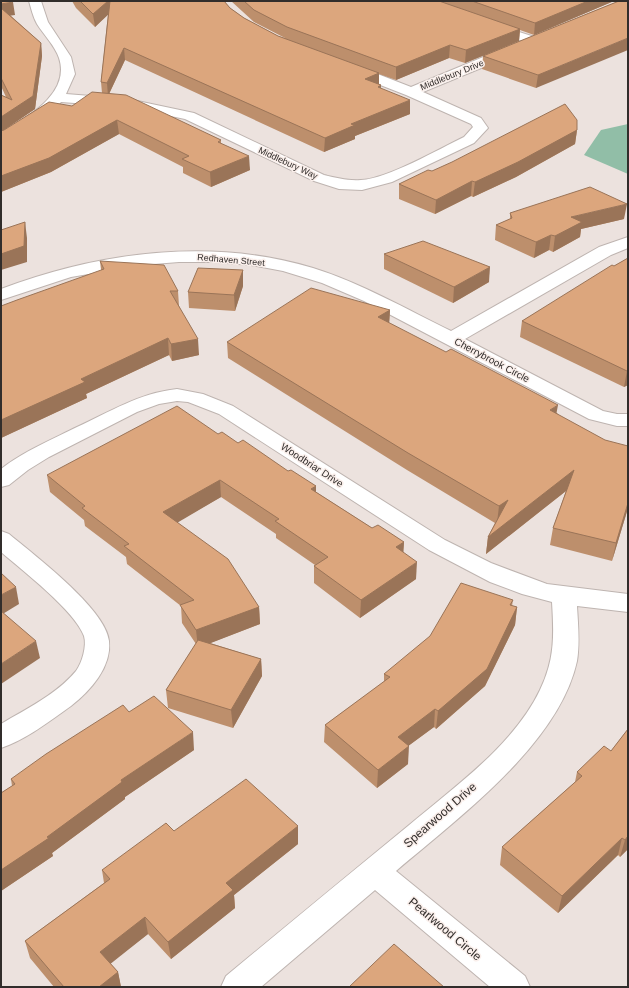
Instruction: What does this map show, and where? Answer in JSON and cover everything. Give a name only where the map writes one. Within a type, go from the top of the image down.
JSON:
[{"type":"street","points":[[1,140],[42,114],[57,98],[68,74],[65,58],[42,22],[35,1]]},
{"type":"street","points":[[479,22],[534,41]]},
{"type":"street","name":"Middlebury Drive","points":[[411,92],[548,35]]},
{"type":"street","points":[[340,65],[411,92]]},
{"type":"street","name":"Middlebury Way","points":[[57,98],[128,103],[189,116],[319,178],[339,184],[362,185],[387,179],[469,140],[481,128],[476,121],[411,92]]},
{"type":"street","name":"Cherrybrook Circle","points":[[450,339],[604,251],[628,242]]},
{"type":"street","name":"Redhaven Street","points":[[1,295],[65,273],[114,263],[165,257],[237,259],[286,266],[350,288],[450,339]]},
{"type":"street","name":"Cherrybrook Circle","points":[[450,339],[596,415],[617,420],[628,420]]},
{"type":"street","name":"Woodbriar Drive","points":[[1,480],[11,471],[37,455],[141,404],[160,397],[176,395],[191,396],[226,410],[437,546],[471,564],[526,586],[564,596],[628,603]]},
{"type":"street","points":[[1,539],[78,607],[96,636],[94,664],[84,679],[64,696],[1,737]]},
{"type":"street","name":"Spearwood Drive","points":[[237,987],[375,872],[498,764],[540,714],[562,669],[566,647],[564,596]]},
{"type":"street","name":"Pearlwood Circle","points":[[375,872],[514,987]]},
{"type":"green space","points":[[628,124],[628,174],[584,155],[601,130]]},
{"type":"building","points":[[1,1],[12,1],[13,2],[1,4]]},
{"type":"building","points":[[80,1],[108,1],[93,14]]},
{"type":"building","points":[[110,1],[224,1],[230,8],[244,18],[278,36],[379,73],[365,79],[381,85],[378,87],[410,100],[351,124],[355,125],[325,138],[124,48],[107,83],[101,82]]},
{"type":"building","points":[[244,1],[439,1],[520,29],[466,50],[450,45],[396,67],[287,27],[254,10]]},
{"type":"building","points":[[472,1],[588,1],[535,23]]},
{"type":"building","points":[[619,1],[628,1],[628,38],[538,75],[483,56]]},
{"type":"building","points":[[1,8],[41,43],[33,96],[1,117],[1,95],[12,100],[1,78]]},
{"type":"building","points":[[92,92],[126,95],[221,140],[218,142],[249,156],[210,172],[182,159],[189,156],[117,120],[49,158],[1,176],[1,131],[49,102],[72,106]]},
{"type":"building","points":[[565,104],[577,120],[577,130],[518,162],[475,182],[472,181],[436,200],[399,184],[428,170],[432,171],[452,162]]},
{"type":"building","points":[[590,187],[627,204],[571,217],[582,222],[555,236],[551,235],[536,242],[496,225],[512,218],[510,213]]},
{"type":"building","points":[[25,222],[24,246],[1,254],[1,230]]},
{"type":"building","points":[[423,241],[490,267],[454,287],[384,254]]},
{"type":"building","points":[[628,258],[627,371],[522,321],[612,265],[614,266]]},
{"type":"building","points":[[100,261],[164,265],[178,291],[170,291],[198,339],[171,344],[168,338],[81,379],[85,382],[1,420],[1,306],[104,269]]},
{"type":"building","points":[[198,268],[243,270],[234,295],[188,292]]},
{"type":"building","points":[[311,288],[390,310],[378,317],[446,352],[451,349],[558,405],[550,410],[605,440],[628,446],[628,503],[616,543],[553,528],[574,470],[488,537],[508,500],[499,506],[408,453],[227,342]]},
{"type":"building","points":[[177,406],[218,434],[222,432],[238,443],[243,440],[288,471],[291,470],[316,486],[311,489],[372,528],[378,525],[404,542],[396,547],[417,562],[361,600],[314,566],[328,557],[275,521],[279,519],[220,480],[163,512],[228,559],[259,607],[196,630],[180,605],[194,600],[124,546],[129,544],[82,508],[85,506],[47,475]]},
{"type":"building","points":[[1,573],[16,587],[1,595]]},
{"type":"building","points":[[461,583],[513,600],[510,605],[517,607],[487,669],[438,711],[435,709],[398,737],[409,746],[378,770],[325,725],[390,677],[384,674],[430,636]]},
{"type":"building","points":[[1,611],[36,641],[1,664]]},
{"type":"building","points":[[198,640],[261,659],[231,710],[166,690]]},
{"type":"building","points":[[154,696],[193,732],[121,780],[122,782],[47,837],[49,838],[1,870],[1,793],[15,784],[11,779],[46,754],[123,705],[129,712]]},
{"type":"building","points":[[628,729],[628,836],[625,840],[622,838],[562,896],[502,847],[582,776],[577,772],[604,746],[611,751]]},
{"type":"building","points":[[246,779],[298,826],[226,883],[233,890],[168,942],[145,917],[100,952],[118,972],[99,987],[64,987],[25,941],[110,879],[102,870],[166,823],[174,831]]},
{"type":"building","points":[[394,944],[444,987],[349,987]]}]
